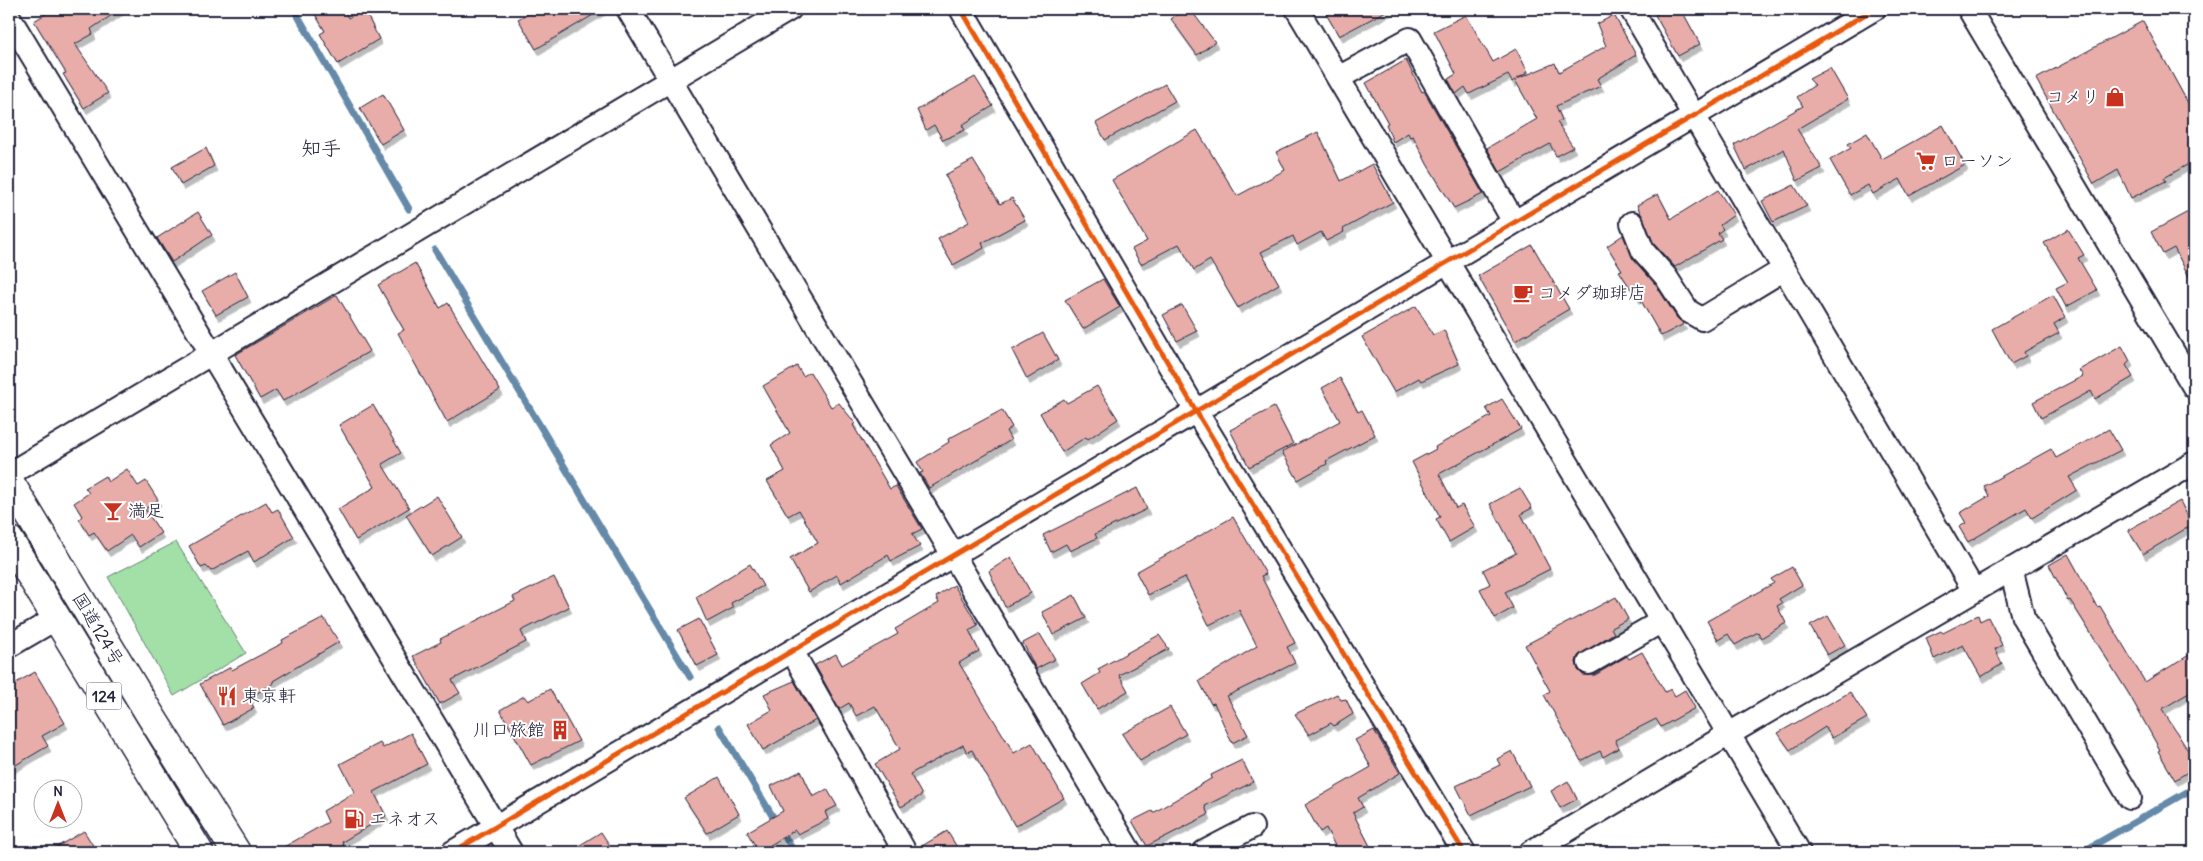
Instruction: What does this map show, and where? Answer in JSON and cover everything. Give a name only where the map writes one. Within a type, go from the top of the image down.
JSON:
[{"type":"highway","name":"国道124号","points":[[9,481],[148,713],[236,852]]},
{"type":"highway","name":"国道124号","points":[[9,540],[199,852]]},
{"type":"street","points":[[628,9],[1130,852]]},
{"type":"street","points":[[9,474],[790,9]]},
{"type":"street","points":[[961,9],[1196,412],[1464,852]]},
{"type":"street","points":[[1297,9],[1799,852]]},
{"type":"street","points":[[1631,9],[1974,591]]},
{"type":"street","points":[[453,852],[1874,9]]},
{"type":"street","points":[[1969,9],[2194,387]]},
{"type":"street","points":[[9,17],[511,852]]},
{"type":"street","points":[[1338,78],[1410,39],[1514,222]]},
{"type":"street","points":[[1632,223],[1643,252],[1666,277],[1688,311],[1702,319],[1784,270]]},
{"type":"street","points":[[1531,852],[1729,734],[2194,463]]},
{"type":"street","points":[[2011,569],[2023,617],[2130,798]]},
{"type":"street","points":[[9,646],[57,618]]},
{"type":"street","points":[[1589,663],[1662,621]]},
{"type":"street","points":[[792,651],[906,852]]},
{"type":"street","points":[[1204,852],[1252,827]]},
{"type":"green space","points":[[176,542],[246,653],[174,696],[108,577]]},
{"type":"building","points":[[54,9],[121,9],[91,29],[93,34],[75,44],[108,93],[84,108],[63,74],[66,73],[34,21]]},
{"type":"building","points":[[312,9],[344,9],[348,18],[364,9],[379,39],[338,64],[320,34],[325,31]]},
{"type":"building","points":[[536,9],[603,9],[536,49],[518,19]]},
{"type":"building","points":[[1185,9],[1190,9],[1215,42],[1197,55],[1171,19]]},
{"type":"building","points":[[1337,9],[1390,9],[1339,36],[1326,14]]},
{"type":"building","points":[[1666,9],[1681,9],[1700,44],[1678,56],[1655,15]]},
{"type":"building","points":[[1466,15],[1493,62],[1516,49],[1528,72],[1517,79],[1555,63],[1559,72],[1606,46],[1597,24],[1614,15],[1636,55],[1597,79],[1601,86],[1556,106],[1562,120],[1557,122],[1573,147],[1556,156],[1550,144],[1500,172],[1487,148],[1537,119],[1515,80],[1512,82],[1508,75],[1469,94],[1465,87],[1456,94],[1448,79],[1456,74],[1434,31]]},
{"type":"building","name":"コメリ","points":[[2143,21],[2194,114],[2194,161],[2164,178],[2166,181],[2131,198],[2118,170],[2094,184],[2036,79]]},
{"type":"building","points":[[1406,60],[1422,92],[1424,91],[1483,194],[1454,208],[1427,164],[1413,136],[1410,137],[1408,133],[1393,142],[1386,124],[1388,123],[1366,83]]},
{"type":"building","points":[[1830,68],[1848,99],[1797,129],[1822,168],[1797,181],[1784,149],[1746,170],[1734,145],[1803,106],[1797,97],[1815,85],[1809,79]]},
{"type":"building","points":[[975,77],[993,106],[962,125],[965,130],[943,140],[934,125],[926,130],[917,110]]},
{"type":"building","points":[[1165,84],[1175,101],[1105,140],[1096,123]]},
{"type":"building","points":[[383,94],[404,130],[381,144],[360,108]]},
{"type":"building","points":[[1943,125],[1965,165],[1909,196],[1900,179],[1873,194],[1868,185],[1850,195],[1830,160],[1851,148],[1848,144],[1867,133],[1882,159]]},
{"type":"building","points":[[1197,130],[1237,196],[1285,170],[1276,152],[1318,132],[1341,181],[1372,164],[1393,202],[1343,229],[1344,232],[1326,241],[1321,232],[1297,245],[1293,236],[1261,252],[1279,284],[1238,308],[1210,260],[1194,270],[1179,244],[1141,264],[1132,249],[1147,241],[1112,180]]},
{"type":"building","points":[[206,148],[214,166],[181,185],[172,167]]},
{"type":"building","points":[[973,160],[1000,204],[1012,198],[1025,220],[982,243],[984,248],[953,265],[938,239],[969,222],[945,175]]},
{"type":"building","points":[[1794,185],[1807,206],[1773,222],[1762,201]]},
{"type":"building","points":[[1718,190],[1734,215],[1720,225],[1723,229],[1718,233],[1722,239],[1675,267],[1654,244],[1637,205],[1658,194],[1671,219]]},
{"type":"building","points":[[198,212],[212,235],[172,262],[157,238]]},
{"type":"building","points":[[2188,212],[2194,224],[2194,286],[2174,248],[2163,254],[2151,232]]},
{"type":"building","points":[[2068,229],[2084,255],[2078,258],[2097,290],[2066,307],[2056,288],[2068,282],[2044,243]]},
{"type":"building","points":[[1623,235],[1633,259],[1656,285],[1677,318],[1684,324],[1661,336],[1639,297],[1637,298],[1619,271],[1622,270],[1607,246]]},
{"type":"building","name":"コメダ珈琲店","points":[[1532,245],[1569,309],[1515,341],[1478,276]]},
{"type":"building","points":[[415,263],[440,308],[448,303],[500,390],[447,422],[398,333],[404,330],[378,285]]},
{"type":"building","points":[[235,272],[248,297],[216,315],[202,291]]},
{"type":"building","points":[[1103,279],[1120,307],[1083,329],[1065,300]]},
{"type":"building","points":[[337,295],[370,351],[283,401],[276,390],[260,399],[235,355]]},
{"type":"building","points":[[2053,295],[2065,317],[2054,324],[2059,333],[2024,352],[2026,356],[2011,364],[1992,329]]},
{"type":"building","points":[[1182,305],[1197,331],[1177,341],[1163,315]]},
{"type":"building","points":[[1416,306],[1433,335],[1444,330],[1459,364],[1421,381],[1419,378],[1394,392],[1362,337]]},
{"type":"building","points":[[1043,333],[1058,360],[1027,379],[1012,350]]},
{"type":"building","points":[[2122,346],[2130,361],[2126,365],[2133,377],[2095,399],[2091,391],[2041,418],[2033,402],[2083,376],[2079,370]]},
{"type":"building","points":[[797,366],[803,376],[810,372],[831,407],[839,403],[855,423],[853,425],[890,489],[896,486],[922,529],[912,534],[920,546],[891,561],[888,555],[841,583],[837,575],[809,592],[790,559],[818,543],[799,510],[788,516],[767,481],[785,471],[771,445],[790,433],[763,386]]},
{"type":"building","points":[[1340,378],[1358,412],[1362,410],[1375,435],[1326,461],[1327,464],[1298,480],[1282,452],[1340,421],[1322,388]]},
{"type":"building","points":[[1097,386],[1118,419],[1088,439],[1086,437],[1062,452],[1040,413],[1064,399],[1067,403]]},
{"type":"building","points":[[1502,399],[1521,429],[1439,474],[1456,508],[1462,505],[1475,527],[1449,542],[1436,519],[1440,517],[1412,462],[1491,416],[1486,408]]},
{"type":"building","points":[[373,405],[401,453],[382,464],[409,508],[356,540],[338,509],[375,487],[339,425]]},
{"type":"building","points":[[1274,407],[1293,444],[1249,467],[1230,430]]},
{"type":"building","points":[[1002,410],[1012,427],[1006,431],[1011,440],[929,488],[920,473],[923,472],[917,462],[949,442],[948,439]]},
{"type":"building","points":[[2109,429],[2121,450],[2069,477],[2077,490],[2032,518],[2026,508],[1968,542],[1959,527],[1966,523],[1960,513],[1989,496],[1984,486],[2051,449],[2056,458]]},
{"type":"building","name":"満足","points":[[127,469],[138,486],[146,481],[158,500],[145,509],[161,533],[139,547],[131,535],[107,551],[94,532],[89,535],[79,519],[82,516],[74,503],[89,493],[85,488],[105,476],[108,482]]},
{"type":"building","points":[[1137,488],[1147,509],[1095,534],[1097,538],[1070,551],[1066,544],[1051,552],[1043,535]]},
{"type":"building","points":[[1520,488],[1532,508],[1521,514],[1550,569],[1505,592],[1513,608],[1495,618],[1480,589],[1490,584],[1483,570],[1516,553],[1490,504]]},
{"type":"building","points":[[437,496],[462,537],[432,556],[406,515]]},
{"type":"building","points":[[2180,501],[2192,525],[2143,554],[2128,530]]},
{"type":"building","points":[[266,502],[272,512],[278,509],[294,537],[254,562],[248,551],[211,571],[206,566],[201,568],[189,546]]},
{"type":"building","points":[[1233,517],[1266,574],[1261,576],[1295,643],[1287,647],[1295,663],[1227,696],[1248,735],[1232,743],[1214,703],[1211,704],[1199,681],[1257,646],[1239,610],[1209,625],[1185,577],[1148,595],[1136,572]]},
{"type":"building","points":[[2068,554],[2097,607],[2100,606],[2145,682],[2194,652],[2194,690],[2162,709],[2194,760],[2194,768],[2175,780],[2129,694],[2070,600],[2068,601],[2049,565]]},
{"type":"building","points":[[1011,557],[1031,593],[1005,607],[989,571]]},
{"type":"building","points":[[750,564],[763,586],[731,603],[733,608],[707,622],[696,597]]},
{"type":"building","points":[[1792,567],[1802,585],[1779,599],[1782,603],[1777,606],[1786,623],[1761,638],[1758,632],[1735,645],[1728,634],[1718,640],[1707,621],[1774,583],[1771,579]]},
{"type":"building","points":[[554,577],[569,607],[521,631],[526,642],[452,680],[460,693],[440,704],[413,656],[441,642],[440,639],[515,601],[513,597]]},
{"type":"building","points":[[954,585],[978,625],[969,630],[979,651],[959,663],[1014,753],[1032,743],[1064,798],[1015,826],[972,750],[967,752],[963,745],[910,774],[922,795],[901,807],[875,764],[900,749],[875,706],[856,716],[849,703],[839,709],[815,665],[836,654],[842,665],[898,634],[895,629],[939,603],[936,597]]},
{"type":"building","points":[[1074,595],[1086,618],[1053,635],[1042,612]]},
{"type":"building","points":[[1616,597],[1628,619],[1611,628],[1614,633],[1578,656],[1576,662],[1578,670],[1583,675],[1595,675],[1627,656],[1629,659],[1642,652],[1665,692],[1671,689],[1675,696],[1685,690],[1695,708],[1661,727],[1656,719],[1615,740],[1619,748],[1603,757],[1600,751],[1581,761],[1544,695],[1550,691],[1525,645]]},
{"type":"building","points":[[1978,615],[1980,621],[1988,617],[2002,645],[1995,649],[2002,664],[1981,677],[1963,645],[1934,659],[1926,638],[1941,631],[1943,633]]},
{"type":"building","points":[[1828,616],[1845,645],[1827,655],[1810,626]]},
{"type":"building","points":[[324,618],[339,642],[273,681],[274,683],[249,698],[254,708],[223,725],[200,684],[231,667],[232,670],[283,643],[282,640]]},
{"type":"building","points":[[699,619],[718,655],[697,666],[678,630]]},
{"type":"building","points":[[1040,634],[1055,659],[1036,669],[1023,643]]},
{"type":"building","points":[[1159,635],[1169,649],[1119,675],[1128,691],[1097,709],[1082,684],[1100,673],[1098,669]]},
{"type":"building","points":[[35,672],[65,723],[42,736],[48,746],[9,769],[9,687]]},
{"type":"building","points":[[794,681],[816,720],[763,750],[748,724],[772,710],[764,694]]},
{"type":"building","points":[[550,689],[579,741],[531,765],[500,710],[524,696],[528,701]]},
{"type":"building","points":[[1850,692],[1867,718],[1832,738],[1825,727],[1790,750],[1778,733]]},
{"type":"building","points":[[1337,694],[1341,700],[1346,699],[1353,714],[1334,726],[1331,723],[1309,735],[1295,714]]},
{"type":"building","points":[[1170,707],[1186,734],[1140,761],[1122,734]]},
{"type":"building","points":[[1374,730],[1400,773],[1358,798],[1363,807],[1353,813],[1373,852],[1338,852],[1326,828],[1320,832],[1305,805],[1371,767],[1355,740]]},
{"type":"building","points":[[411,733],[427,764],[374,792],[386,816],[342,842],[346,852],[275,852],[328,822],[323,811],[355,792],[340,764],[380,743],[383,748]]},
{"type":"building","points":[[1512,751],[1530,786],[1471,815],[1456,786],[1500,765],[1497,759]]},
{"type":"building","points":[[1242,760],[1253,782],[1205,806],[1208,815],[1147,846],[1132,821],[1152,811],[1153,813],[1212,778],[1211,775]]},
{"type":"building","points":[[801,771],[813,797],[827,789],[837,806],[825,812],[828,819],[798,834],[795,830],[759,852],[747,832],[783,811],[771,786]]},
{"type":"building","points":[[719,777],[739,814],[707,833],[684,798]]},
{"type":"building","points":[[1568,781],[1577,799],[1560,808],[1551,791]]},
{"type":"building","points":[[84,831],[97,852],[48,852]]},
{"type":"building","points":[[947,831],[960,852],[918,852],[917,849]]},
{"type":"building","points":[[601,832],[614,852],[569,852]]},
{"type":"waterway","points":[[294,9],[409,209]]},
{"type":"waterway","points":[[435,250],[690,677]]},
{"type":"waterway","points":[[719,727],[794,852]]},
{"type":"waterway","points":[[2082,852],[2194,788]]},
{"type":"cycle path","points":[[961,9],[1196,411],[1464,852]]},
{"type":"cycle path","points":[[453,852],[1874,9]]},
{"type":"place","name":"コメリ","points":[[2115,97]]},
{"type":"place","name":"ローソン","points":[[1926,161]]},
{"type":"place","name":"コメダ珈琲店","points":[[1523,293]]},
{"type":"place","name":"満足","points":[[113,511]]},
{"type":"place","name":"東京軒","points":[[227,696]]},
{"type":"place","name":"川口旅館","points":[[560,730]]},
{"type":"place","name":"エネオス","points":[[354,819]]},
{"type":"district","name":"知手","points":[[321,148]]}]
